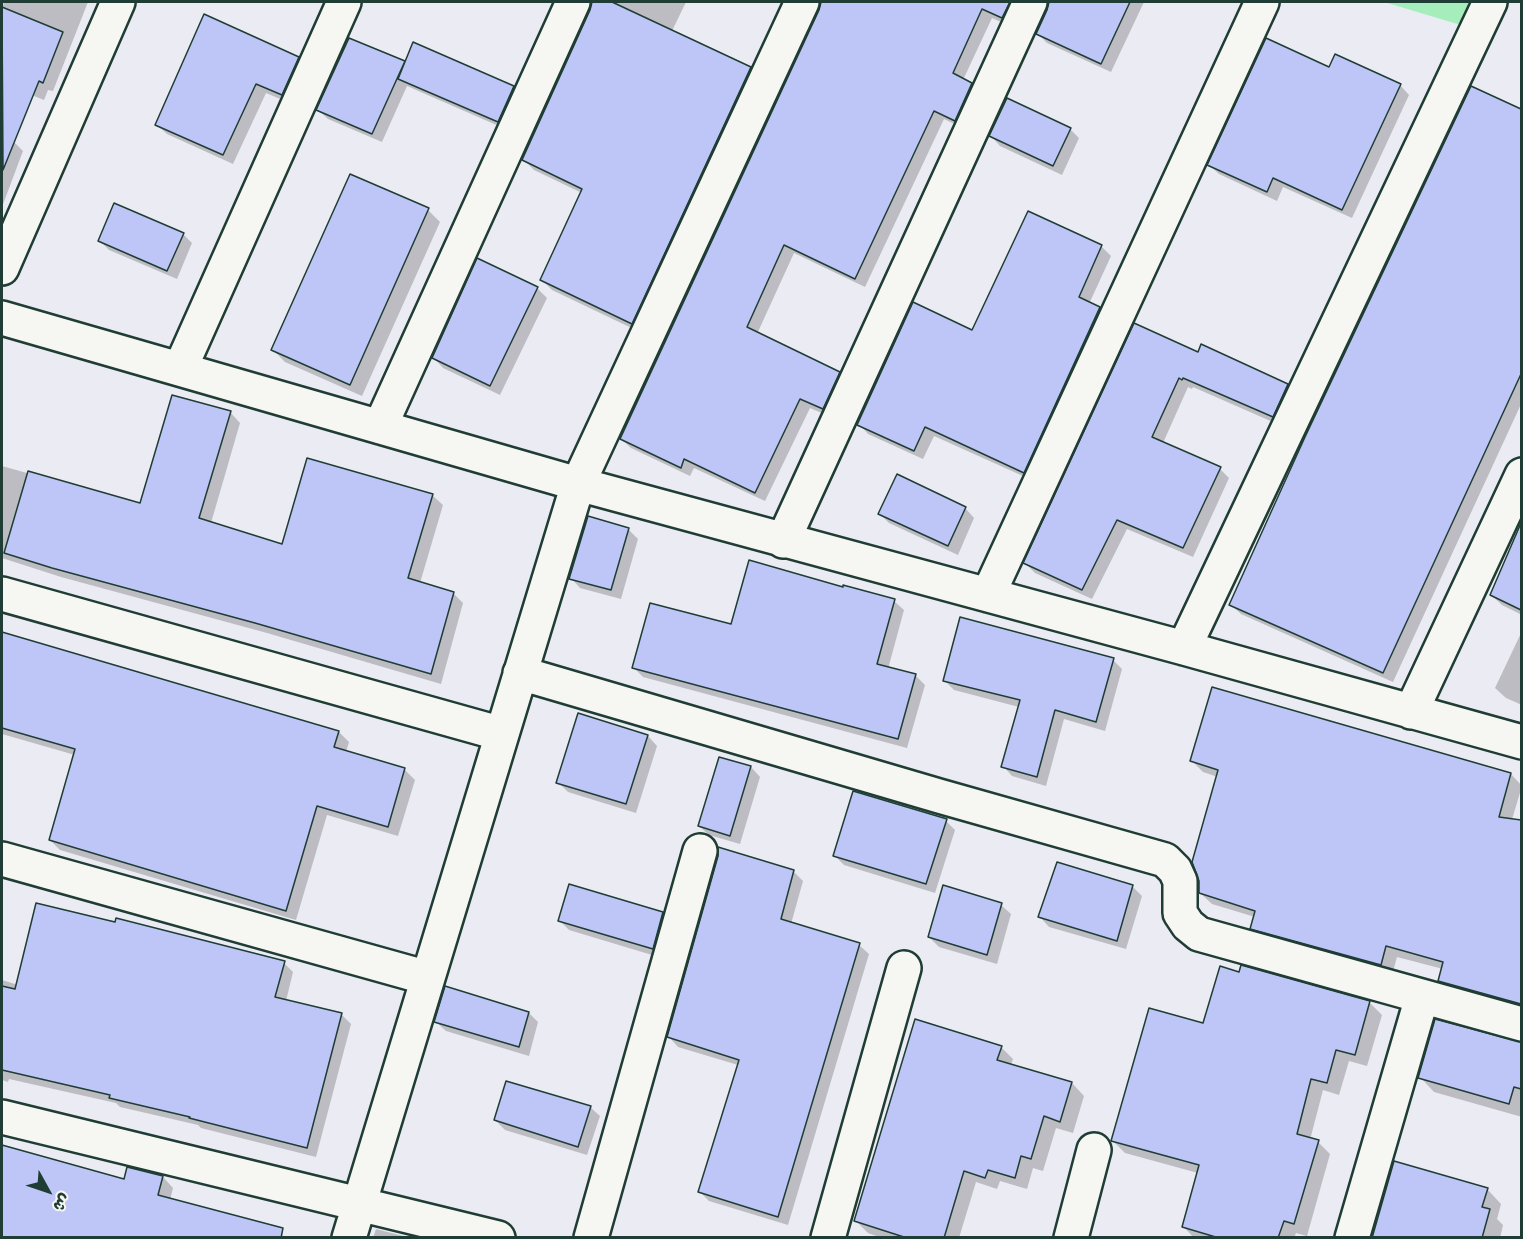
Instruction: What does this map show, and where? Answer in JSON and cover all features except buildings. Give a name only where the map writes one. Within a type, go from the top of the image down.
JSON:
[{"type":"street","points":[[2,268],[117,2]]},
{"type":"street","points":[[180,369],[344,2]]},
{"type":"street","points":[[380,427],[573,2]]},
{"type":"street","points":[[349,1238],[578,484],[802,2]]},
{"type":"street","points":[[783,541],[1030,2]]},
{"type":"street","points":[[988,596],[1262,2]]},
{"type":"street","points":[[1184,648],[1490,2]]},
{"type":"street","points":[[2,318],[578,484],[1521,742]]},
{"type":"street","points":[[1411,712],[1521,476]]},
{"type":"street","points":[[2,594],[502,734]]},
{"type":"street","points":[[520,673],[1165,860],[1175,870],[1180,881],[1180,913],[1188,925],[1199,934],[1521,1024]]},
{"type":"street","points":[[591,1238],[700,851]]},
{"type":"street","points":[[2,859],[428,978]]},
{"type":"street","points":[[828,1238],[904,968]]},
{"type":"street","points":[[1352,1238],[1422,997]]},
{"type":"street","points":[[2,1117],[498,1238]]},
{"type":"street","points":[[1071,1238],[1094,1150]]},
{"type":"green space","points":[[1384,2],[1482,2],[1464,26]]}]
